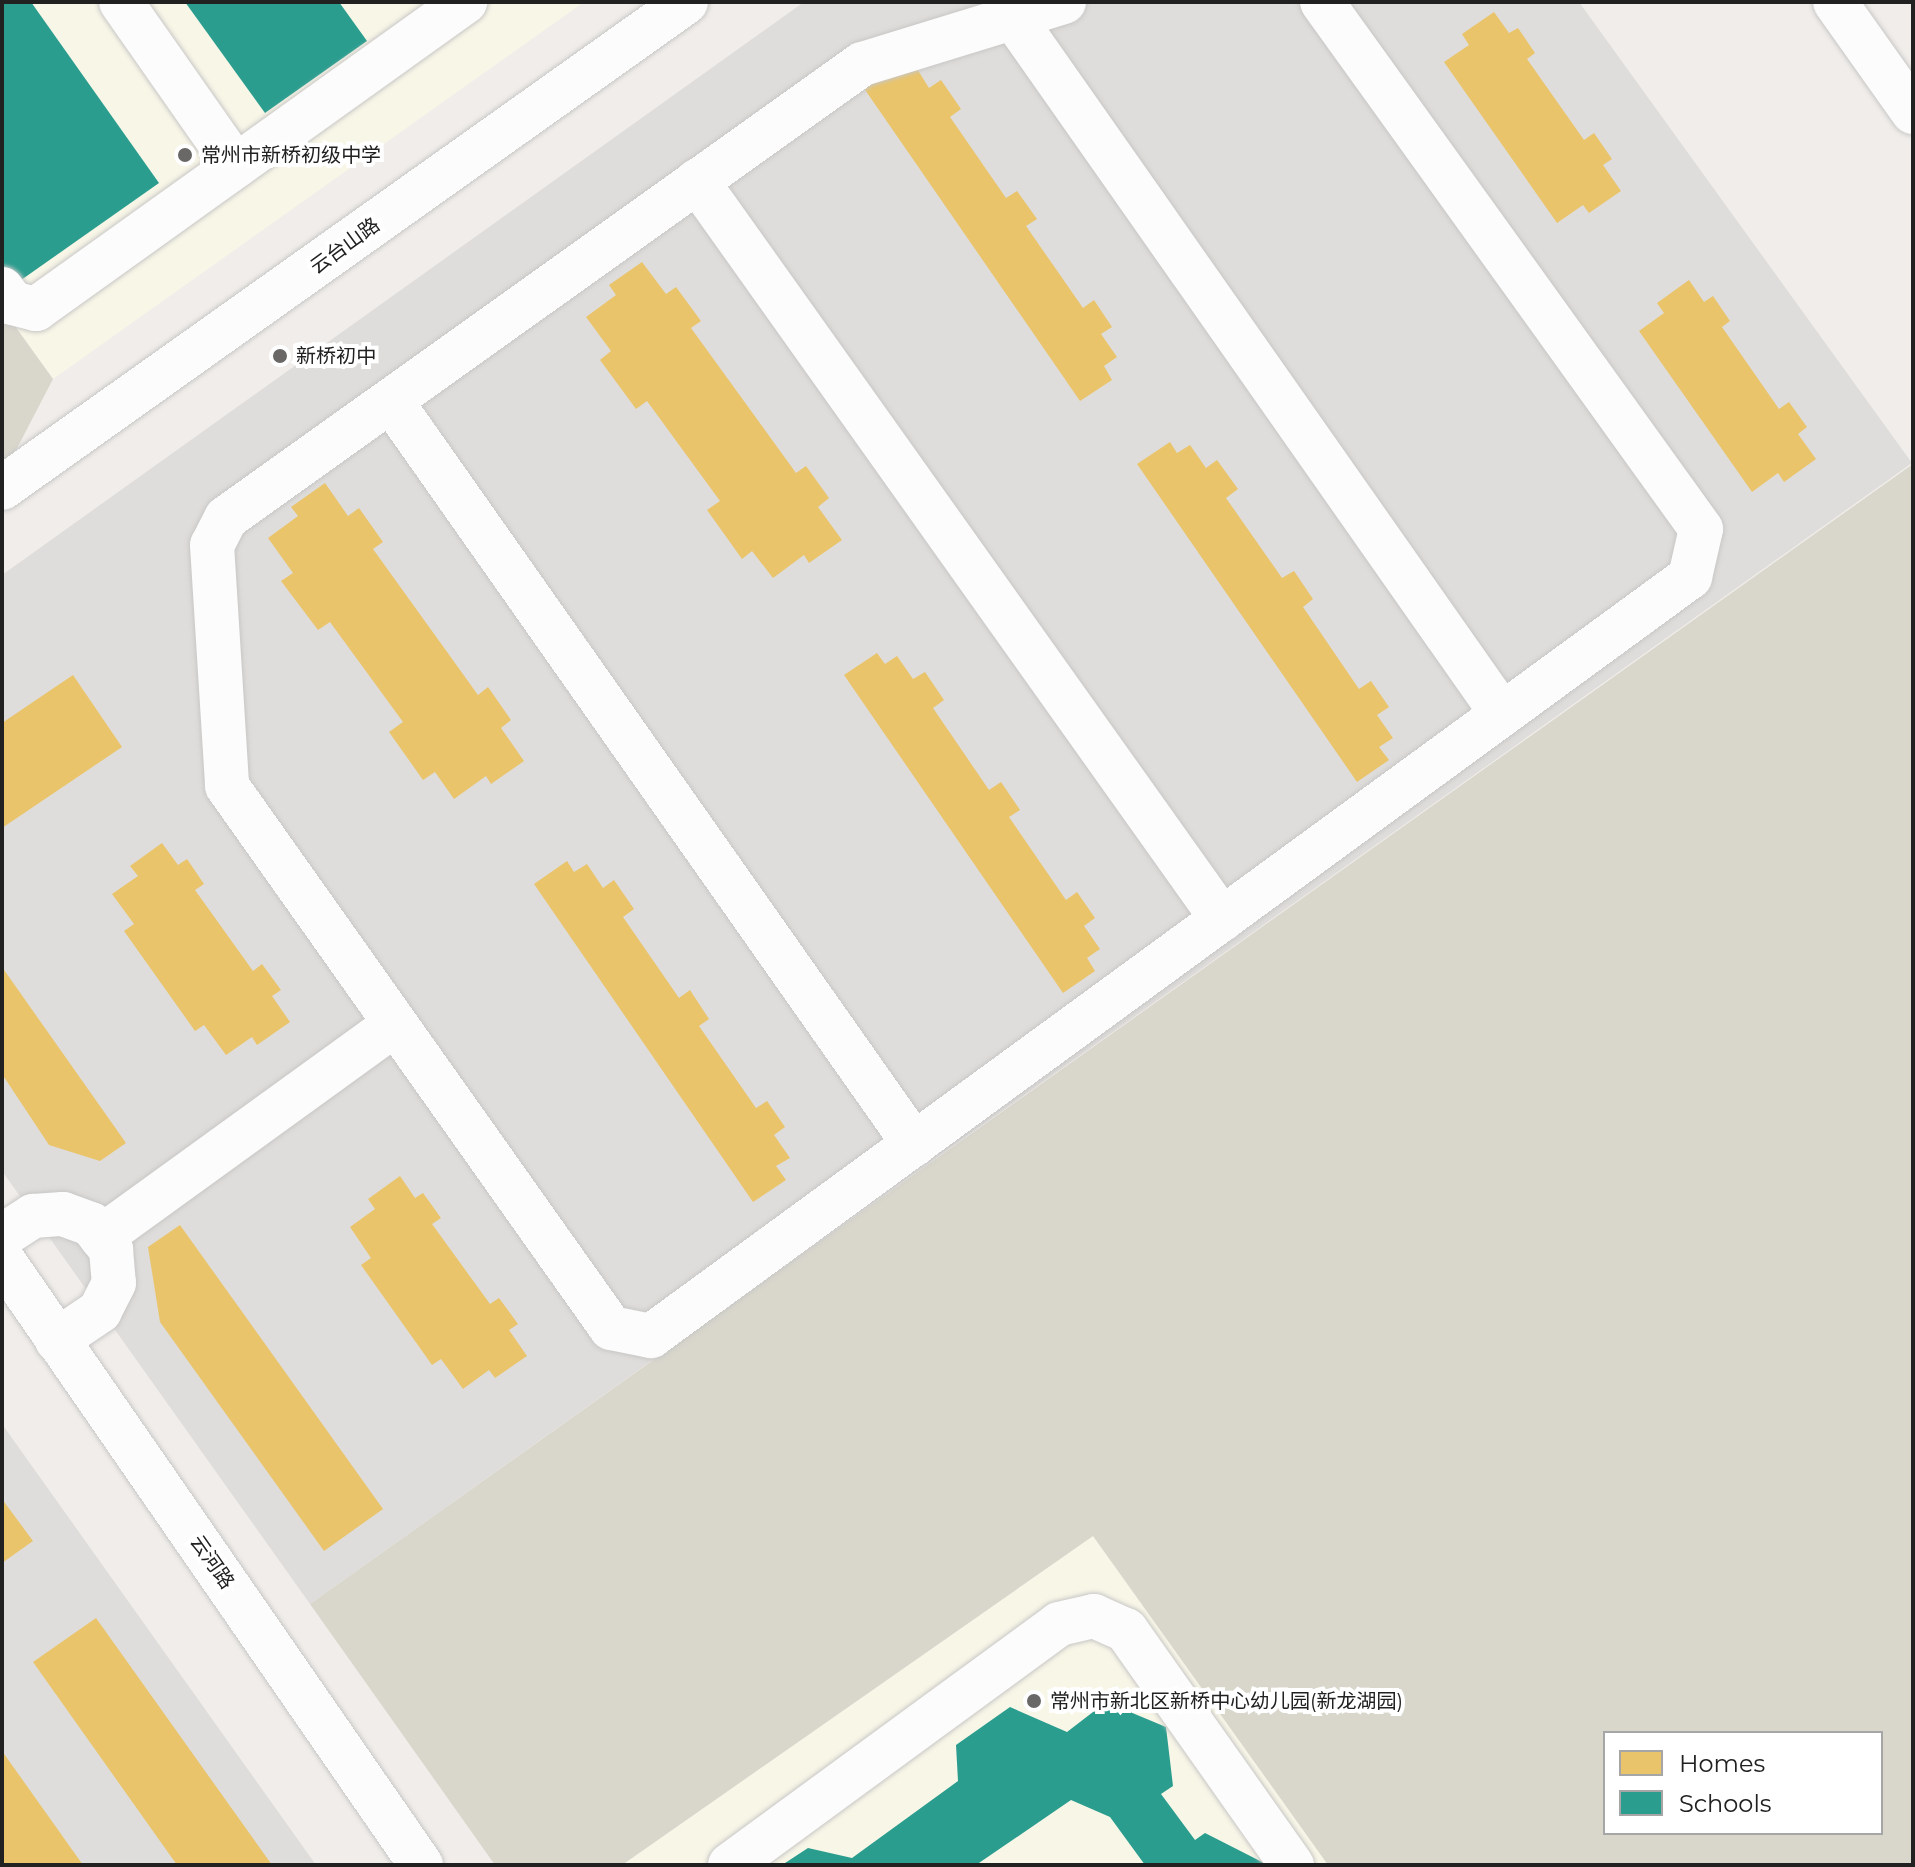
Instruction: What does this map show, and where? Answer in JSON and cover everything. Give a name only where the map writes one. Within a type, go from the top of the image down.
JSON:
[{"type":"street","points":[[121,2],[236,166]]},
{"type":"street","points":[[2,289],[12,303],[36,309],[465,2]]},
{"type":"street","name":"云台山路","points":[[2,488],[686,2]]},
{"type":"street","points":[[1064,2],[1015,20],[862,64],[226,518],[212,545],[227,786],[392,1026],[611,1328],[651,1336],[1690,577],[1701,529],[1322,2]]},
{"type":"street","points":[[1835,2],[1913,112]]},
{"type":"street","points":[[1015,20],[1502,714]]},
{"type":"street","points":[[697,181],[1222,919]]},
{"type":"street","points":[[391,401],[914,1144]]},
{"type":"street","points":[[101,1237],[392,1026]]},
{"type":"street","points":[[2,1236],[33,1216],[63,1214],[91,1224],[111,1250],[114,1283],[100,1311],[57,1340]]},
{"type":"street","name":"云河路","points":[[2,1259],[421,1865]]},
{"type":"street","points":[[730,1865],[1059,1624],[1094,1616],[1126,1630],[1292,1865]]},
{"type":"shaded area","name":"常州市新桥初级中学","points":[[2,2],[584,2],[53,379],[2,308]]},
{"type":"shaded area","points":[[804,2],[1579,2],[1912,463],[310,1604],[2,1171],[2,575]]},
{"type":"shaded area","points":[[2,308],[53,379],[13,456],[2,463]]},
{"type":"shaded area","points":[[1913,464],[1913,1865],[1328,1865],[1093,1536],[622,1865],[495,1865],[310,1604]]},
{"type":"shaded area","points":[[2,1424],[316,1865],[2,1865]]},
{"type":"shaded area","name":"常州市新北区新桥中心幼儿园(新龙湖园)","points":[[1093,1536],[1328,1865],[622,1865]]},
{"type":"building: Homes","points":[[1494,12],[1509,33],[1518,28],[1535,53],[1527,59],[1584,140],[1594,133],[1612,159],[1603,165],[1621,191],[1589,213],[1583,205],[1557,223],[1444,62],[1469,45],[1462,34]]},
{"type":"building: Homes","points":[[914,64],[929,88],[941,80],[961,109],[950,117],[1006,198],[1017,191],[1037,219],[1026,226],[1083,308],[1094,300],[1112,327],[1101,334],[1117,357],[1104,366],[1112,380],[1080,401],[861,84]]},
{"type":"building: Homes","points":[[642,262],[666,294],[676,287],[701,321],[691,328],[796,473],[806,466],[829,498],[818,507],[842,540],[809,563],[804,555],[773,578],[752,551],[742,559],[707,510],[720,501],[647,401],[636,409],[600,360],[611,351],[586,317],[616,295],[609,285]]},
{"type":"building: Homes","points":[[1689,280],[1704,302],[1713,296],[1730,321],[1722,327],[1779,409],[1789,402],[1807,427],[1798,434],[1816,459],[1784,482],[1778,473],[1752,492],[1639,331],[1664,313],[1657,303]]},
{"type":"building: Homes","points":[[1170,442],[1177,453],[1190,445],[1206,468],[1217,460],[1238,489],[1226,498],[1282,578],[1294,571],[1313,599],[1303,607],[1359,689],[1371,681],[1389,707],[1377,715],[1393,738],[1379,747],[1389,760],[1357,782],[1137,464]]},
{"type":"building: Homes","points":[[325,483],[348,516],[359,508],[383,542],[373,549],[478,695],[488,687],[511,720],[501,728],[524,761],[491,784],[486,776],[454,799],[435,772],[423,780],[389,732],[403,722],[330,622],[318,630],[281,581],[293,573],[268,538],[298,516],[291,507]]},
{"type":"building: Homes","points":[[877,653],[885,664],[897,656],[913,679],[925,672],[944,700],[933,708],[989,790],[1001,782],[1020,810],[1009,817],[1066,900],[1077,892],[1095,918],[1084,926],[1100,949],[1087,958],[1095,971],[1063,993],[844,675]]},
{"type":"building: Homes","points":[[73,675],[122,747],[2,828],[2,723]]},
{"type":"building: Homes","points":[[162,843],[178,865],[187,859],[204,884],[195,890],[253,971],[262,964],[281,990],[272,996],[290,1022],[257,1045],[252,1037],[226,1055],[204,1025],[195,1031],[124,931],[134,924],[112,894],[138,876],[130,866]]},
{"type":"building: Homes","points":[[567,861],[574,872],[587,864],[603,888],[614,880],[634,909],[623,917],[679,998],[690,990],[709,1019],[699,1026],[756,1108],[767,1101],[785,1127],[774,1135],[790,1158],[776,1166],[786,1180],[753,1202],[534,884]]},
{"type":"building: Homes","points":[[2,967],[126,1143],[100,1161],[49,1145],[2,1074]]},
{"type":"building: Homes","points":[[400,1176],[415,1198],[423,1193],[441,1218],[432,1224],[490,1304],[499,1298],[518,1324],[509,1330],[527,1356],[495,1378],[489,1370],[463,1389],[441,1359],[432,1365],[361,1265],[371,1258],[350,1227],[375,1209],[368,1199]]},
{"type":"building: Homes","points":[[180,1225],[383,1509],[324,1551],[160,1322],[148,1247]]},
{"type":"building: Homes","points":[[2,1499],[33,1541],[2,1563]]},
{"type":"building: Homes","points":[[96,1618],[272,1865],[177,1865],[33,1662]]},
{"type":"building: Homes","points":[[2,1751],[83,1865],[2,1865]]},
{"type":"building: Schools","points":[[2,2],[31,2],[159,183],[14,285],[2,268]]},
{"type":"building: Schools","points":[[185,2],[339,2],[367,41],[265,113]]},
{"type":"building: Schools","points":[[1106,1702],[1166,1727],[1173,1786],[1161,1794],[1195,1840],[1205,1833],[1268,1865],[1145,1865],[1110,1817],[1071,1800],[976,1865],[782,1865],[808,1848],[852,1858],[958,1781],[956,1745],[1010,1707],[1067,1732]]},
{"type":"place","name":"常州市新桥初级中学","points":[[185,155]]},
{"type":"place","name":"新桥初中","points":[[280,356]]},
{"type":"place","name":"常州市新北区新桥中心幼儿园(新龙湖园)","points":[[1034,1701]]}]
